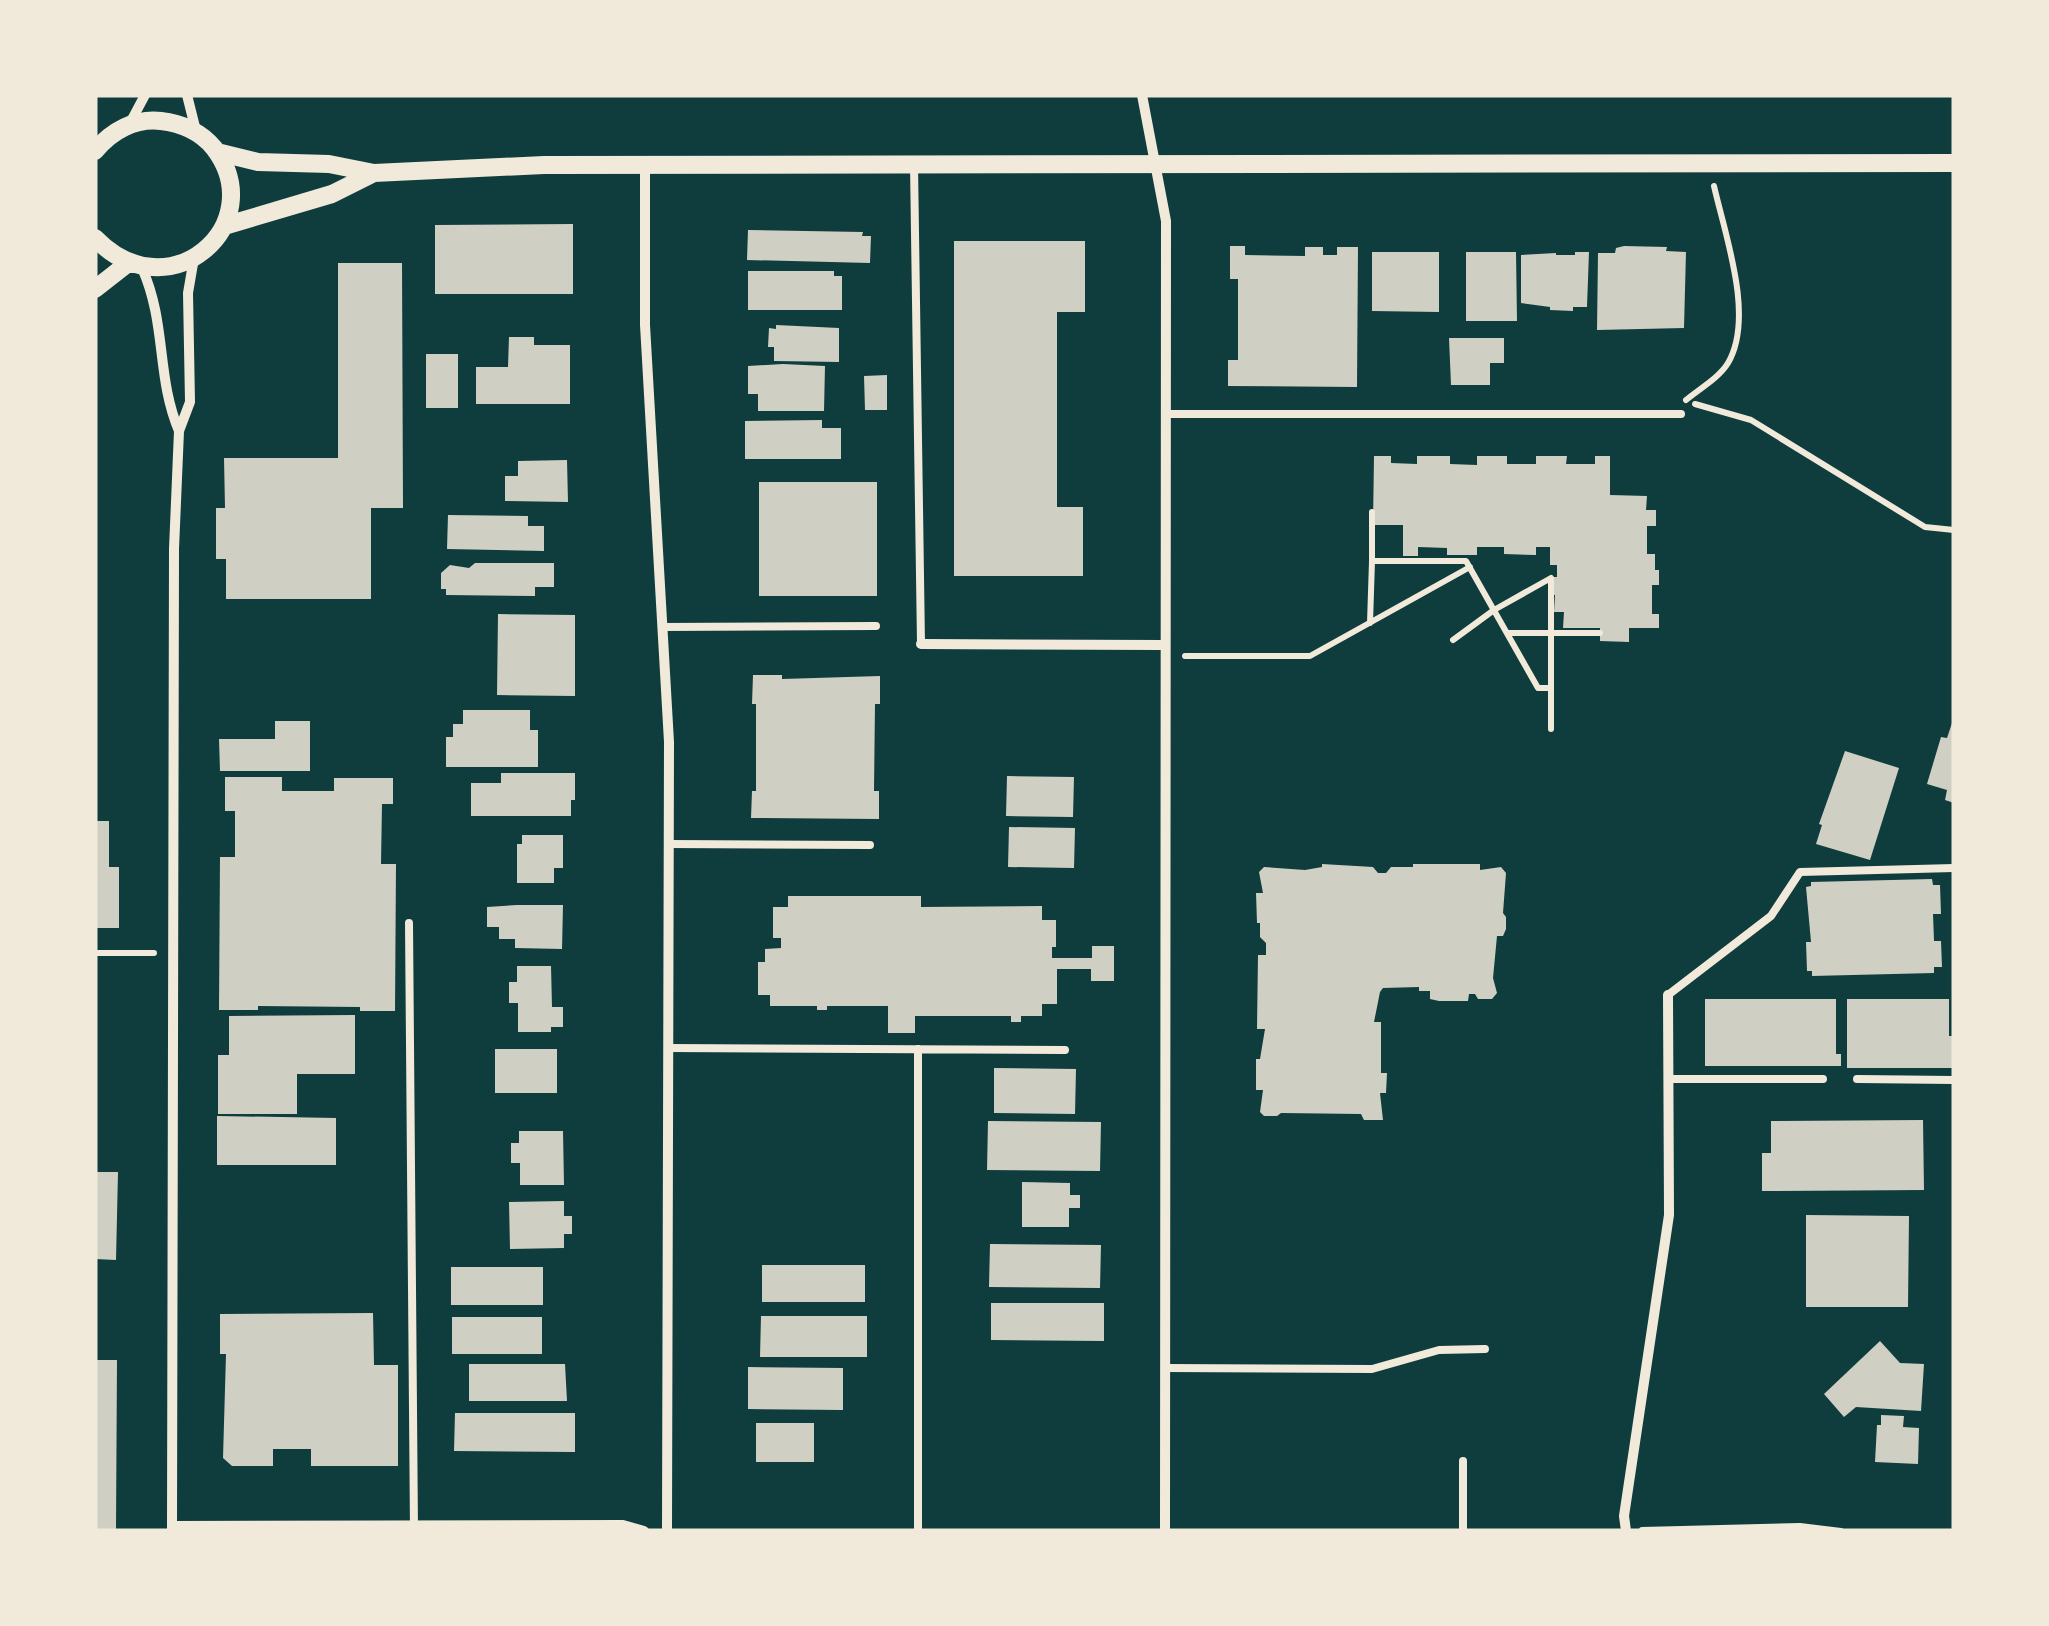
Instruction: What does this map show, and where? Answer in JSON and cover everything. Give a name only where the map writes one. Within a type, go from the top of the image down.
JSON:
[{"type":"street","points":[[129,125],[145,95]]},
{"type":"street","points":[[187,95],[196,132]]},
{"type":"street","points":[[1142,95],[1166,221],[1165,1531]]},
{"type":"street","points":[[95,151],[114,132],[129,125],[175,122],[196,132],[217,152],[230,188],[230,207],[216,238],[194,258],[169,268],[135,266],[108,252],[95,238]]},
{"type":"street","points":[[217,152],[258,162],[329,164],[374,173],[466,166],[1954,163]]},
{"type":"street","points":[[644,165],[644,325],[668,742],[666,1531]]},
{"type":"street","points":[[224,226],[332,194],[374,173]]},
{"type":"street","points":[[194,258],[188,293],[190,402],[178,431],[174,569],[172,1528],[623,1525],[644,1531]]},
{"type":"street","points":[[95,289],[135,266]]},
{"type":"street","points":[[135,266],[154,295],[162,337],[166,402],[178,431]]},
{"type":"street","points":[[920,644],[1163,650]]},
{"type":"street","points":[[1626,1531],[1624,1516],[1669,1215],[1668,996]]},
{"type":"lane","points":[[914,164],[920,644]]},
{"type":"lane","points":[[1165,414],[1680,414]]},
{"type":"lane","points":[[662,627],[876,626]]},
{"type":"lane","points":[[668,844],[870,845]]},
{"type":"lane","points":[[1668,996],[1771,916],[1800,872],[1954,868]]},
{"type":"lane","points":[[409,923],[414,1528]]},
{"type":"lane","points":[[668,1048],[1065,1050]]},
{"type":"lane","points":[[918,1049],[918,1531]]},
{"type":"lane","points":[[1668,1079],[1823,1079]]},
{"type":"lane","points":[[1856,1079],[1954,1080]]},
{"type":"lane","points":[[1165,1368],[1372,1369],[1438,1350],[1485,1349]]},
{"type":"lane","points":[[1463,1461],[1463,1531]]},
{"type":"path","points":[[1680,414],[1684,401],[1727,366],[1739,322],[1733,274],[1709,163]]},
{"type":"path","points":[[1684,401],[1751,420],[1926,527],[1954,530]]},
{"type":"path","points":[[1370,623],[1372,512]]},
{"type":"path","points":[[1372,561],[1466,561],[1538,688],[1551,688]]},
{"type":"path","points":[[1163,650],[1310,656],[1470,567]]},
{"type":"path","points":[[1453,640],[1494,610],[1551,578],[1551,728]]},
{"type":"path","points":[[1506,633],[1600,633]]},
{"type":"path","points":[[95,952],[172,952]]},
{"type":"path","points":[[1626,1531],[1800,1526],[1841,1531]]},
{"type":"building","points":[[573,224],[573,294],[435,294],[435,225]]},
{"type":"building","points":[[748,230],[863,232],[862,236],[871,236],[870,263],[747,260]]},
{"type":"building","points":[[954,241],[1085,241],[1085,312],[1057,312],[1057,507],[1083,507],[1083,576],[954,576]]},
{"type":"building","points":[[1230,246],[1245,246],[1245,255],[1305,256],[1305,247],[1323,247],[1323,255],[1337,255],[1337,247],[1358,247],[1357,387],[1228,386],[1228,360],[1238,360],[1238,279],[1230,279]]},
{"type":"building","points":[[1667,247],[1666,251],[1686,252],[1684,328],[1597,330],[1598,253],[1615,253],[1616,248]]},
{"type":"building","points":[[1372,252],[1439,252],[1439,312],[1372,311]]},
{"type":"building","points":[[1466,252],[1516,252],[1517,321],[1466,321]]},
{"type":"building","points":[[1589,252],[1587,307],[1550,310],[1521,303],[1521,255]]},
{"type":"building","points":[[338,263],[402,263],[403,508],[371,508],[371,599],[226,599],[226,559],[216,559],[216,508],[225,508],[224,458],[338,458]]},
{"type":"building","points":[[748,271],[834,271],[834,276],[842,276],[842,310],[748,310]]},
{"type":"building","points":[[776,325],[839,328],[839,362],[774,361],[774,347],[768,347],[769,328],[776,329]]},
{"type":"building","points":[[509,337],[534,337],[534,345],[570,345],[570,404],[476,404],[476,367],[508,367]]},
{"type":"building","points":[[1449,338],[1504,338],[1504,363],[1490,363],[1490,385],[1451,385]]},
{"type":"building","points":[[426,354],[458,354],[458,408],[426,408]]},
{"type":"building","points":[[748,366],[825,366],[824,411],[758,411],[758,394],[748,394]]},
{"type":"building","points":[[887,375],[887,410],[865,410],[864,376]]},
{"type":"building","points":[[822,420],[822,428],[841,428],[841,459],[745,459],[745,421]]},
{"type":"building","points":[[1374,456],[1391,456],[1391,463],[1417,464],[1417,456],[1450,456],[1450,464],[1477,465],[1477,456],[1507,456],[1507,464],[1536,464],[1536,456],[1567,456],[1566,464],[1595,464],[1595,456],[1610,456],[1610,495],[1647,496],[1646,510],[1656,510],[1656,526],[1647,526],[1647,554],[1655,554],[1655,570],[1659,570],[1659,585],[1652,585],[1652,614],[1659,614],[1659,628],[1629,628],[1629,642],[1600,641],[1600,628],[1563,628],[1564,612],[1554,612],[1555,595],[1551,595],[1551,577],[1557,577],[1557,565],[1550,565],[1550,547],[1536,547],[1536,555],[1504,554],[1504,547],[1477,547],[1477,555],[1447,555],[1447,548],[1418,547],[1418,556],[1403,556],[1403,525],[1373,525]]},
{"type":"building","points":[[567,460],[568,502],[505,501],[505,476],[518,476],[518,461]]},
{"type":"building","points":[[759,482],[877,482],[877,596],[759,596]]},
{"type":"building","points":[[448,515],[528,516],[528,526],[544,526],[544,551],[447,549]]},
{"type":"building","points":[[475,563],[554,563],[554,587],[535,587],[535,596],[446,595],[446,589],[441,589],[441,573],[450,565],[469,568]]},
{"type":"building","points":[[498,614],[575,615],[575,696],[497,695]]},
{"type":"building","points":[[753,675],[782,675],[782,679],[880,676],[880,704],[875,704],[874,791],[879,791],[879,819],[751,818],[752,791],[756,791]]},
{"type":"building","points":[[463,710],[530,710],[530,730],[538,730],[538,767],[446,767],[446,737],[453,737],[453,724],[463,724]]},
{"type":"building","points":[[1953,720],[1954,803],[1945,800],[1947,790],[1927,784],[1941,737],[1947,738]]},
{"type":"building","points":[[275,721],[310,721],[310,771],[220,771],[219,739],[275,739]]},
{"type":"building","points":[[1845,751],[1899,768],[1870,860],[1816,844],[1822,825],[1819,824]]},
{"type":"building","points":[[501,773],[575,773],[571,816],[471,816],[471,783],[501,783]]},
{"type":"building","points":[[1007,776],[1074,777],[1073,817],[1006,816]]},
{"type":"building","points":[[225,777],[282,777],[282,791],[334,791],[334,778],[393,778],[393,804],[382,804],[381,864],[396,864],[395,1011],[258,1006],[258,1010],[219,1010],[220,857],[235,857],[235,811],[225,811]]},
{"type":"building","points":[[95,821],[109,821],[109,867],[119,867],[119,928],[95,928]]},
{"type":"building","points":[[1009,827],[1075,828],[1074,868],[1008,867]]},
{"type":"building","points":[[522,835],[563,835],[563,868],[554,868],[554,883],[517,883],[517,844],[522,844]]},
{"type":"building","points":[[1322,864],[1373,867],[1378,873],[1386,873],[1391,867],[1413,864],[1480,864],[1480,870],[1501,867],[1506,873],[1506,929],[1503,936],[1497,936],[1493,978],[1497,993],[1492,999],[1469,994],[1468,1001],[1439,1001],[1430,999],[1430,991],[1419,991],[1419,987],[1383,988],[1380,992],[1374,1022],[1381,1022],[1381,1073],[1387,1073],[1386,1093],[1380,1093],[1383,1120],[1364,1120],[1361,1114],[1264,1116],[1260,1112],[1263,1090],[1256,1090],[1256,1059],[1260,1059],[1265,1029],[1257,1029],[1258,955],[1266,955],[1266,943],[1260,937],[1257,923],[1256,893],[1263,893],[1259,872],[1264,867],[1305,870]]},
{"type":"building","points":[[1932,879],[1933,885],[1940,885],[1941,914],[1933,914],[1934,941],[1941,941],[1942,967],[1934,967],[1934,973],[1812,976],[1812,971],[1807,971],[1806,942],[1811,942],[1806,887],[1811,882]]},
{"type":"building","points":[[788,896],[921,896],[921,907],[1042,906],[1042,920],[1056,920],[1052,958],[1092,958],[1092,946],[1114,946],[1114,981],[1091,981],[1091,969],[1057,969],[1057,1004],[1042,1004],[1042,1016],[1021,1016],[1021,1022],[1011,1022],[1011,1016],[915,1016],[915,1033],[888,1033],[888,1006],[827,1006],[827,1010],[817,1010],[817,1006],[770,1006],[770,995],[758,995],[758,962],[765,962],[765,949],[781,948],[781,938],[773,938],[773,907],[788,907]]},
{"type":"building","points":[[563,905],[562,949],[515,948],[515,939],[499,939],[499,927],[487,927],[487,907]]},
{"type":"building","points":[[517,966],[551,966],[552,1007],[563,1007],[563,1027],[551,1027],[551,1032],[518,1032],[518,1003],[509,1003],[509,982],[517,982]]},
{"type":"building","points":[[1705,999],[1836,999],[1836,1054],[1841,1054],[1841,1066],[1705,1066]]},
{"type":"building","points":[[1847,999],[1949,999],[1954,1068],[1847,1068]]},
{"type":"building","points":[[355,1015],[355,1074],[297,1074],[297,1114],[218,1114],[218,1055],[229,1055],[229,1016]]},
{"type":"building","points":[[495,1049],[557,1049],[557,1093],[495,1093]]},
{"type":"building","points":[[994,1068],[1076,1069],[1075,1114],[994,1113]]},
{"type":"building","points":[[217,1116],[336,1118],[336,1165],[217,1165]]},
{"type":"building","points":[[1923,1120],[1924,1190],[1762,1191],[1762,1153],[1771,1153],[1771,1121]]},
{"type":"building","points":[[988,1121],[1101,1122],[1100,1171],[987,1170]]},
{"type":"building","points":[[519,1131],[563,1131],[564,1185],[520,1185],[520,1163],[511,1163],[511,1143],[519,1143]]},
{"type":"building","points":[[95,1172],[118,1172],[116,1260],[95,1259]]},
{"type":"building","points":[[1022,1182],[1070,1183],[1070,1195],[1080,1195],[1080,1208],[1069,1208],[1069,1227],[1022,1227]]},
{"type":"building","points":[[564,1201],[564,1216],[572,1216],[572,1234],[564,1234],[564,1248],[510,1249],[509,1202]]},
{"type":"building","points":[[1806,1215],[1909,1216],[1908,1307],[1806,1307]]},
{"type":"building","points":[[990,1244],[1101,1245],[1100,1288],[989,1287]]},
{"type":"building","points":[[762,1265],[865,1265],[865,1302],[762,1302]]},
{"type":"building","points":[[451,1267],[543,1267],[543,1305],[451,1305]]},
{"type":"building","points":[[991,1303],[1104,1303],[1104,1341],[991,1340]]},
{"type":"building","points":[[373,1313],[374,1365],[398,1365],[398,1466],[311,1466],[311,1449],[273,1449],[273,1466],[232,1466],[223,1458],[226,1354],[220,1354],[220,1314]]},
{"type":"building","points":[[761,1316],[867,1316],[867,1357],[760,1357]]},
{"type":"building","points":[[452,1317],[542,1317],[542,1354],[452,1354]]},
{"type":"building","points":[[1880,1341],[1900,1363],[1924,1364],[1921,1411],[1856,1407],[1844,1417],[1824,1394]]},
{"type":"building","points":[[95,1360],[117,1360],[116,1531],[95,1531]]},
{"type":"building","points":[[469,1364],[565,1364],[567,1401],[469,1401]]},
{"type":"building","points":[[748,1367],[843,1368],[843,1410],[748,1409]]},
{"type":"building","points":[[455,1413],[575,1413],[575,1452],[454,1451]]},
{"type":"building","points":[[1881,1415],[1904,1416],[1903,1427],[1919,1428],[1918,1464],[1875,1462]]},
{"type":"building","points":[[756,1423],[814,1423],[814,1462],[756,1462]]}]
